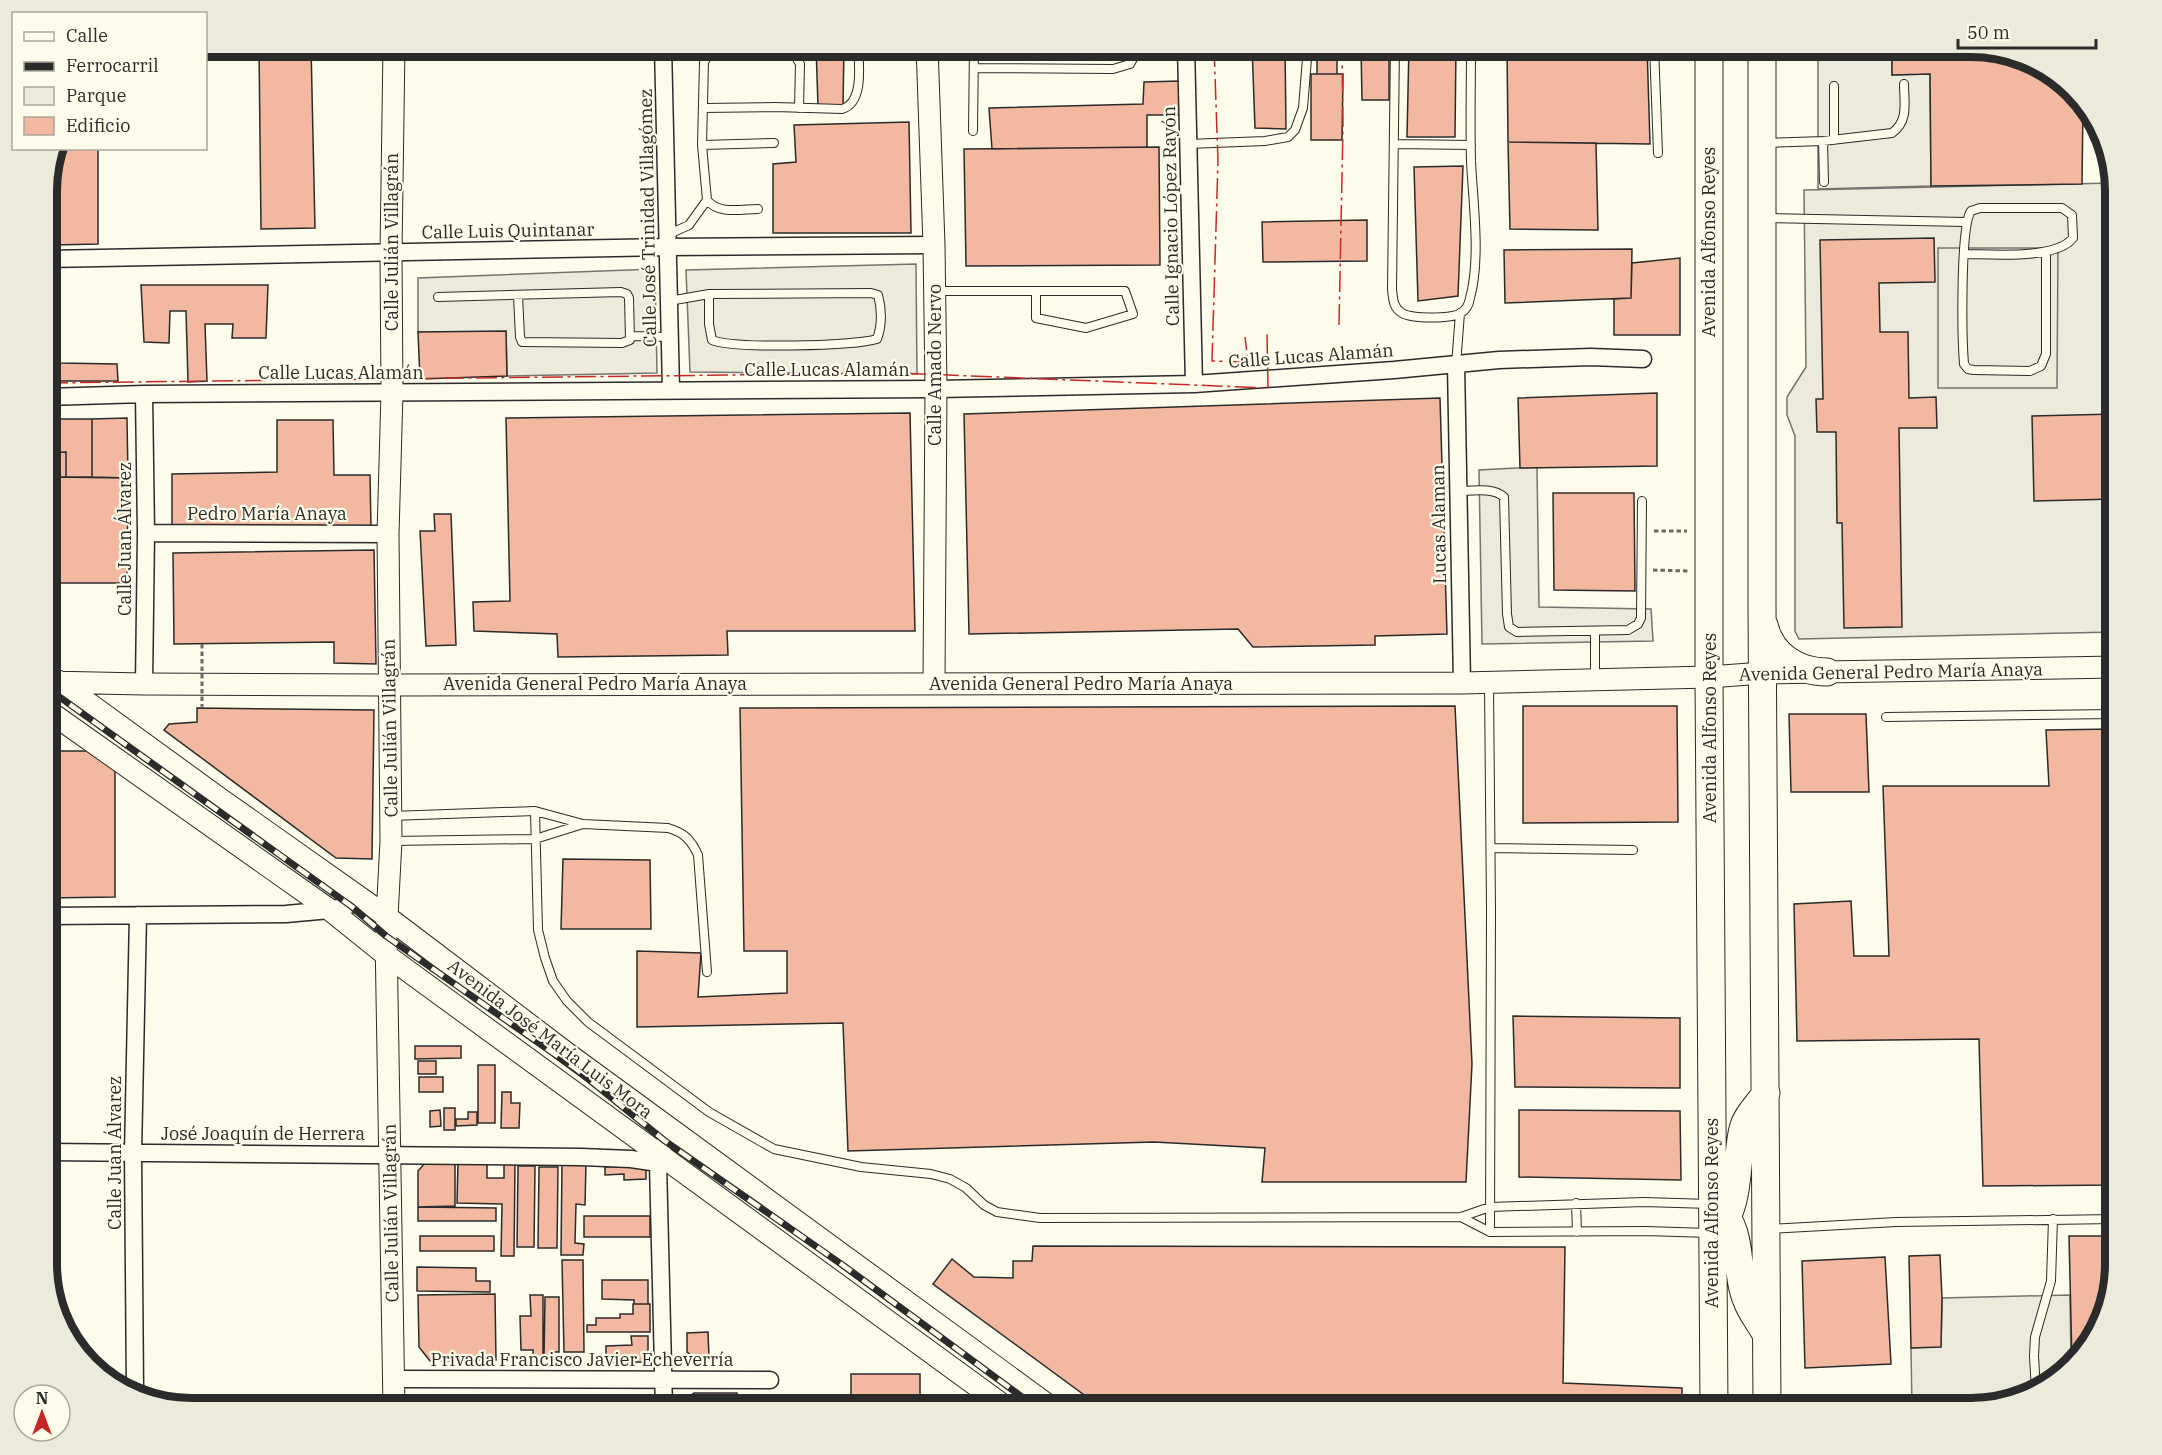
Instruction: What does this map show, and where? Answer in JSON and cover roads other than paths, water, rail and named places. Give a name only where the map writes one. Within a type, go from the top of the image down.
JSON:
[{"type":"highway","name":"Avenida Alfonso Reyes","points":[[1709,57],[1709,677],[1717,1218],[1714,1398]]},
{"type":"highway","points":[[1762,57],[1762,674],[1767,1398]]},
{"type":"highway","points":[[1762,607],[1766,631],[1781,655],[1789,662],[1807,670],[1827,672]]},
{"type":"highway","points":[[1766,1093],[1743,1126],[1735,1184],[1717,1218],[1736,1239],[1746,1300],[1767,1335]]},
{"type":"street","name":"Calle Julián Villagrán","points":[[394,57],[392,393],[388,534],[391,841],[386,954],[394,1398]]},
{"type":"street","name":"Calle José Trinidad Villagómez","points":[[663,57],[671,389]]},
{"type":"street","name":"Calle Amado Nervo","points":[[927,57],[935,291],[934,683]]},
{"type":"street","name":"Calle Ignacio López Rayón","points":[[1186,57],[1194,384]]},
{"type":"street","name":"Calle Luis Quintanar","points":[[57,259],[391,252],[667,241],[934,244]]},
{"type":"street","name":"Calle Lucas Alamán","points":[[57,397],[671,389],[936,389],[1194,384],[1499,360],[1642,359]]},
{"type":"street","name":"Lucas Alaman","points":[[1456,365],[1462,683]]},
{"type":"street","name":"Calle Juan Álvarez","points":[[144,394],[146,533],[144,684]]},
{"type":"street","name":"Pedro María Anaya","points":[[146,533],[388,534]]},
{"type":"street","name":"Avenida General Pedro María Anaya","points":[[57,678],[144,684],[389,685],[1489,683],[1827,672],[2105,667]]},
{"type":"street","name":"Avenida José María Luis Mora","points":[[57,682],[386,916],[673,1131],[1038,1398]]},
{"type":"street","name":"Avenida José María Luis Mora","points":[[57,717],[330,910],[659,1159],[993,1398]]},
{"type":"street","points":[[57,916],[286,914],[330,910],[364,901]]},
{"type":"street","name":"Calle Juan Álvarez","points":[[135,1385],[133,1153],[138,915]]},
{"type":"street","points":[[664,1398],[659,1159],[665,1141],[673,1131]]},
{"type":"street","name":"José Joaquín de Herrera","points":[[57,1152],[390,1154],[659,1159]]},
{"type":"street","name":"Privada Francisco Javier Echeverría","points":[[395,1379],[770,1380]]},
{"type":"lane","points":[[707,57],[704,62],[702,145],[707,200],[711,206],[725,210],[758,208]]},
{"type":"lane","points":[[796,57],[800,64],[799,108]]},
{"type":"lane","points":[[703,108],[849,108],[857,92],[858,57]]},
{"type":"lane","points":[[973,131],[974,57]]},
{"type":"lane","points":[[974,68],[1113,69],[1130,64],[1134,57]]},
{"type":"lane","points":[[1188,144],[1266,141],[1288,137],[1295,130],[1303,108],[1307,57]]},
{"type":"lane","points":[[1395,57],[1391,271],[1393,301],[1401,313],[1409,316],[1460,314],[1470,300],[1474,272],[1471,57]]},
{"type":"lane","points":[[1654,57],[1658,153]]},
{"type":"lane","points":[[1762,144],[1892,134],[1900,128],[1905,114],[1904,84]]},
{"type":"lane","points":[[1834,86],[1834,140]]},
{"type":"lane","points":[[1823,141],[1824,182]]},
{"type":"lane","points":[[702,145],[774,143]]},
{"type":"lane","points":[[1394,144],[1471,145]]},
{"type":"lane","points":[[667,241],[688,225],[707,200]]},
{"type":"lane","points":[[1964,254],[2046,253],[2068,244],[2073,238],[2072,215],[2066,209],[1980,208],[1971,211],[1966,222],[1964,254],[1963,330],[1965,366],[1974,370],[2030,371],[2041,366],[2046,354],[2046,253]]},
{"type":"lane","points":[[1762,218],[1966,222]]},
{"type":"lane","points":[[935,291],[1036,291],[1125,291],[1133,314],[1086,328],[1036,318],[1036,291]]},
{"type":"lane","points":[[438,297],[621,292],[627,294],[629,298],[631,336],[628,342],[622,343],[522,342],[518,296]]},
{"type":"lane","points":[[669,301],[709,294],[871,293],[878,296],[880,303],[880,333],[877,339],[857,343],[743,345],[718,342],[712,340],[710,333],[709,294]]},
{"type":"lane","points":[[1456,365],[1460,314]]},
{"type":"lane","points":[[631,336],[670,337]]},
{"type":"lane","points":[[1458,491],[1492,491],[1503,497],[1509,627],[1512,630],[1529,633],[1628,630],[1638,624],[1641,618],[1642,501]]},
{"type":"lane","points":[[1595,631],[1595,681]]},
{"type":"lane","points":[[1489,683],[1490,1232]]},
{"type":"lane","points":[[1886,717],[2105,714]]},
{"type":"lane","points":[[535,811],[538,930],[544,958],[553,981],[567,1001],[588,1022],[709,1112],[774,1149],[861,1167],[931,1174],[950,1179],[966,1188],[984,1205],[997,1212],[1040,1218],[1461,1217],[1490,1207],[1644,1202],[1717,1218]]},
{"type":"lane","points":[[391,816],[535,811],[583,824],[668,828],[681,832],[692,841],[698,855],[707,972]]},
{"type":"lane","points":[[391,841],[535,840],[583,824]]},
{"type":"lane","points":[[1491,848],[1633,850]]},
{"type":"lane","points":[[1576,1203],[1577,1232]]},
{"type":"lane","points":[[1461,1217],[1490,1232],[1646,1231],[1717,1218]]},
{"type":"lane","points":[[2035,1381],[2035,1337],[2051,1281],[2053,1219]]},
{"type":"lane","points":[[1766,1229],[1842,1224],[2105,1219]]},
{"type":"railway","points":[[57,695],[351,906],[386,936],[576,1069],[665,1141],[844,1266],[1023,1398]]}]
